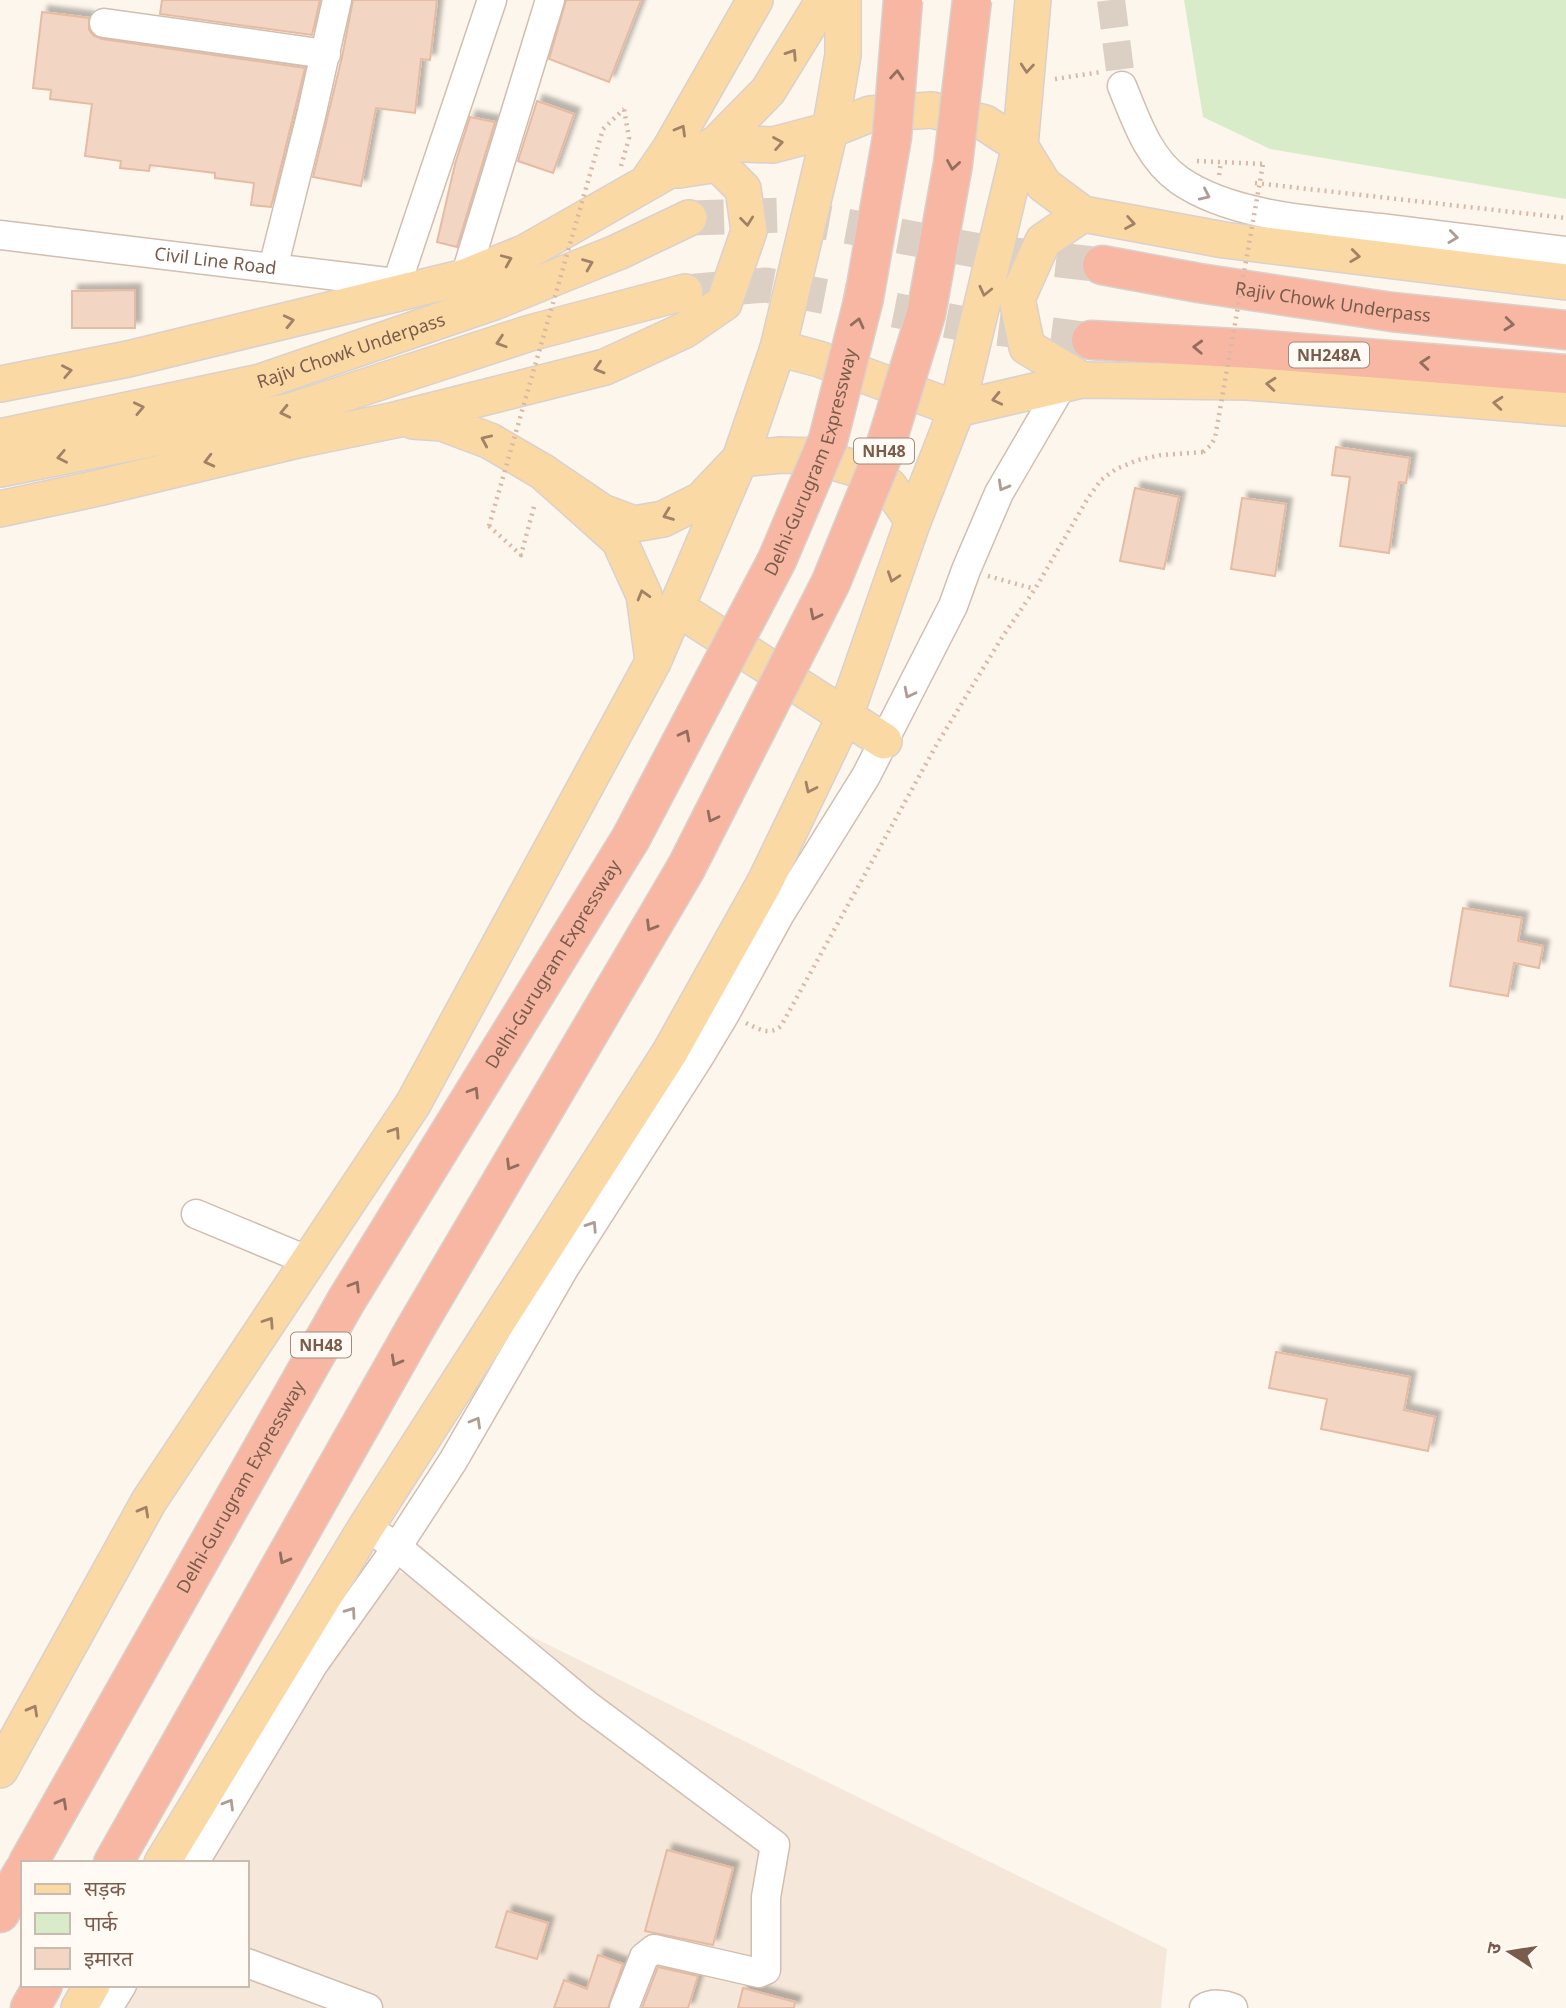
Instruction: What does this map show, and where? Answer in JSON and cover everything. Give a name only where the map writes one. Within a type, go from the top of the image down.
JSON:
[{"type":"highway","name":"Delhi-Gurugram Expressway","points":[[29,1861],[345,1301],[631,838],[777,559],[828,440],[864,298],[892,137],[903,0]]},
{"type":"highway","name":"NH48","points":[[114,1861],[416,1327],[686,868],[831,582],[882,457],[926,314],[953,164],[972,0]]},
{"type":"highway","name":"Rajiv Chowk Underpass","points":[[1102,265],[1199,283],[1378,310],[1566,330]]},
{"type":"highway","name":"NH248A","points":[[1091,340],[1254,349],[1566,374]]},
{"type":"highway","points":[[0,1913],[21,1876]]},
{"type":"highway","points":[[30,2008],[42,1987]]},
{"type":"main road","points":[[657,179],[670,149],[755,0]]},
{"type":"main road","points":[[0,384],[128,359],[413,285],[465,277],[526,252],[717,143],[768,91],[824,0]]},
{"type":"main road","points":[[0,1770],[149,1501],[413,1104],[653,662],[740,459],[778,348],[830,130],[843,55],[843,0]]},
{"type":"main road","points":[[163,1861],[366,1527],[670,1052],[765,882],[845,716],[913,521],[957,408],[1020,146],[1032,0]]},
{"type":"main road","points":[[717,143],[773,145],[830,130],[870,114],[932,110],[985,123],[1020,146],[1044,185],[1083,214],[1224,240],[1566,282]]},
{"type":"main road","points":[[0,509],[395,420],[605,367],[685,330],[724,303],[749,232],[743,189],[718,164],[657,179]]},
{"type":"main road","points":[[1072,382],[1027,347],[1017,299],[1043,241],[1083,214]]},
{"type":"main road","name":"Rajiv Chowk Underpass","points":[[0,437],[260,382],[494,302],[618,252],[689,218]]},
{"type":"main road","name":"Rajiv Chowk Underpass","points":[[0,469],[291,411],[530,333],[685,292]]},
{"type":"main road","points":[[778,348],[819,359],[957,408],[1072,382],[1248,382],[1566,408]]},
{"type":"main road","points":[[395,420],[442,423],[490,441],[543,472],[602,512],[634,524],[663,519],[701,500],[740,459],[781,455],[814,456],[858,469],[889,486],[913,521]]},
{"type":"main road","points":[[543,472],[619,540],[644,595],[653,662]]},
{"type":"main road","points":[[677,608],[884,741]]},
{"type":"main road","points":[[79,2008],[91,1987]]},
{"type":"street","points":[[273,268],[337,0]]},
{"type":"street","points":[[413,285],[492,0]]},
{"type":"street","points":[[465,277],[550,0]]},
{"type":"street","points":[[104,23],[326,54]]},
{"type":"street","points":[[1122,86],[1142,136],[1160,162],[1179,180],[1221,202],[1282,216],[1566,251]]},
{"type":"street","name":"Civil Line Road","points":[[0,235],[413,285]]},
{"type":"street","points":[[195,1861],[313,1665],[397,1547],[453,1461],[565,1267],[725,1014],[780,914],[866,776],[953,606],[999,493],[1072,382]]},
{"type":"street","points":[[196,1214],[309,1261]]},
{"type":"street","points":[[366,1527],[397,1547],[587,1705],[775,1845],[766,1897],[766,1970],[759,1973],[654,1949],[644,1957],[624,2008]]},
{"type":"street","points":[[248,1963],[368,2008]]},
{"type":"street","points":[[108,2008],[121,1987]]},
{"type":"street","points":[[1204,2008],[1217,2004],[1233,2008]]},
{"type":"path","points":[[543,472],[521,555],[489,526],[603,129],[624,109],[629,138],[610,205]]},
{"type":"path","points":[[725,1014],[767,1031],[781,1026],[937,744],[1035,589],[1087,498],[1101,480],[1116,469],[1138,460],[1161,455],[1203,452],[1211,446],[1215,438],[1263,164],[1221,162],[1219,178]]},
{"type":"path","points":[[1246,182],[1566,218]]},
{"type":"path","points":[[966,570],[1035,589]]},
{"type":"shaded area","points":[[390,1567],[1167,1949],[1161,2008],[122,2008],[134,1987],[248,1987],[248,1861],[207,1861]]},
{"type":"green space","points":[[1184,0],[1566,0],[1566,199],[1270,149],[1203,117]]},
{"type":"building","points":[[162,0],[320,0],[312,35],[160,14]]},
{"type":"building","points":[[353,0],[437,0],[430,60],[421,59],[415,113],[376,108],[361,186],[313,177]]},
{"type":"building","points":[[566,0],[641,0],[609,82],[549,59]]},
{"type":"building","points":[[42,12],[89,18],[89,30],[102,39],[305,68],[271,207],[251,205],[254,183],[215,178],[215,173],[150,165],[149,171],[120,168],[121,161],[85,156],[92,104],[50,99],[51,90],[33,88]]},
{"type":"building","points":[[537,101],[574,114],[553,173],[518,161]]},
{"type":"building","points":[[470,117],[495,122],[457,247],[437,242],[455,164]]},
{"type":"building","points":[[135,290],[135,328],[72,328],[72,291]]},
{"type":"building","points":[[1336,447],[1410,458],[1406,483],[1399,482],[1389,553],[1340,546],[1350,477],[1332,475]]},
{"type":"building","points":[[1135,488],[1179,497],[1164,569],[1120,561]]},
{"type":"building","points":[[1242,498],[1286,504],[1275,576],[1231,569]]},
{"type":"building","points":[[1463,908],[1522,918],[1518,941],[1543,946],[1539,968],[1514,963],[1508,996],[1450,986]]},
{"type":"building","points":[[1276,1352],[1410,1377],[1404,1410],[1435,1417],[1428,1451],[1321,1429],[1327,1399],[1269,1388]]},
{"type":"building","points":[[667,1850],[733,1868],[713,1945],[645,1931]]},
{"type":"building","points":[[507,1911],[548,1923],[537,1959],[496,1947]]},
{"type":"building","points":[[598,1955],[623,1964],[608,2008],[554,2008],[564,1980],[587,1989]]},
{"type":"building","points":[[658,1967],[698,1976],[688,2008],[642,2008]]},
{"type":"building","points":[[743,1988],[795,2002],[794,2008],[738,2008]]},
{"type":"tunnel","points":[[1111,0],[1122,86]]},
{"type":"tunnel","points":[[689,218],[786,215],[980,251],[1102,265]]},
{"type":"tunnel","points":[[685,292],[766,285],[965,324],[1091,340]]}]
